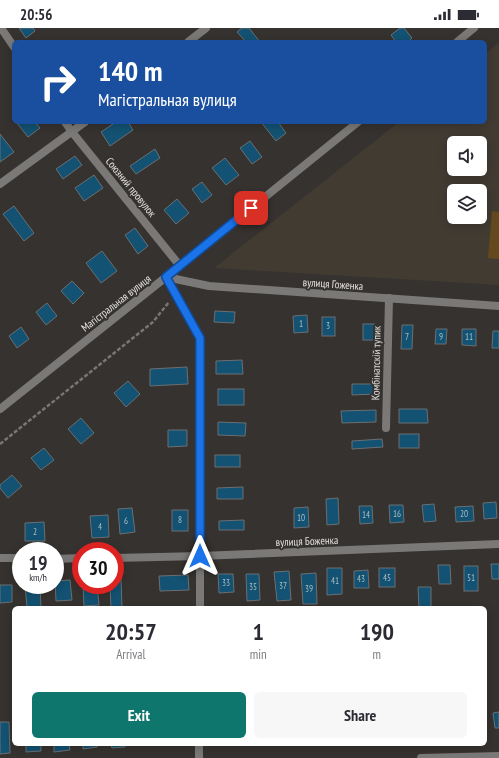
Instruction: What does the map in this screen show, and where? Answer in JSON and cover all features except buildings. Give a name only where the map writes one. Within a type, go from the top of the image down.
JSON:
[{"type":"street","points":[[1,28],[12,45]]},
{"type":"street","points":[[191,40],[206,28]]},
{"type":"street","points":[[459,40],[474,28]]},
{"type":"street","name":"Союзний провулок","points":[[66,124],[180,266]]},
{"type":"street","points":[[0,184],[82,124]]},
{"type":"street","name":"Магістральная вулиця","points":[[0,409],[356,124]]},
{"type":"street","points":[[166,277],[200,338],[200,606]]},
{"type":"street","name":"вулиця Гоженка","points":[[166,277],[209,286],[499,306]]},
{"type":"street","name":"Комбінатскій тупик","points":[[386,428],[389,298]]},
{"type":"street","name":"вулиця Боженка","points":[[124,558],[499,544]]},
{"type":"street","points":[[0,558],[12,558]]},
{"type":"street","points":[[199,746],[199,758]]},
{"type":"street","points":[[420,758],[499,756]]},
{"type":"path","points":[[0,444],[153,322],[175,294]]},
{"type":"shaded area","points":[[499,43],[499,285],[214,268],[396,124],[487,124],[487,52]]},
{"type":"shaded area","points":[[492,211],[499,212],[499,259],[488,258]]},
{"type":"route","points":[[200,556],[200,338],[166,277],[251,208]]}]
